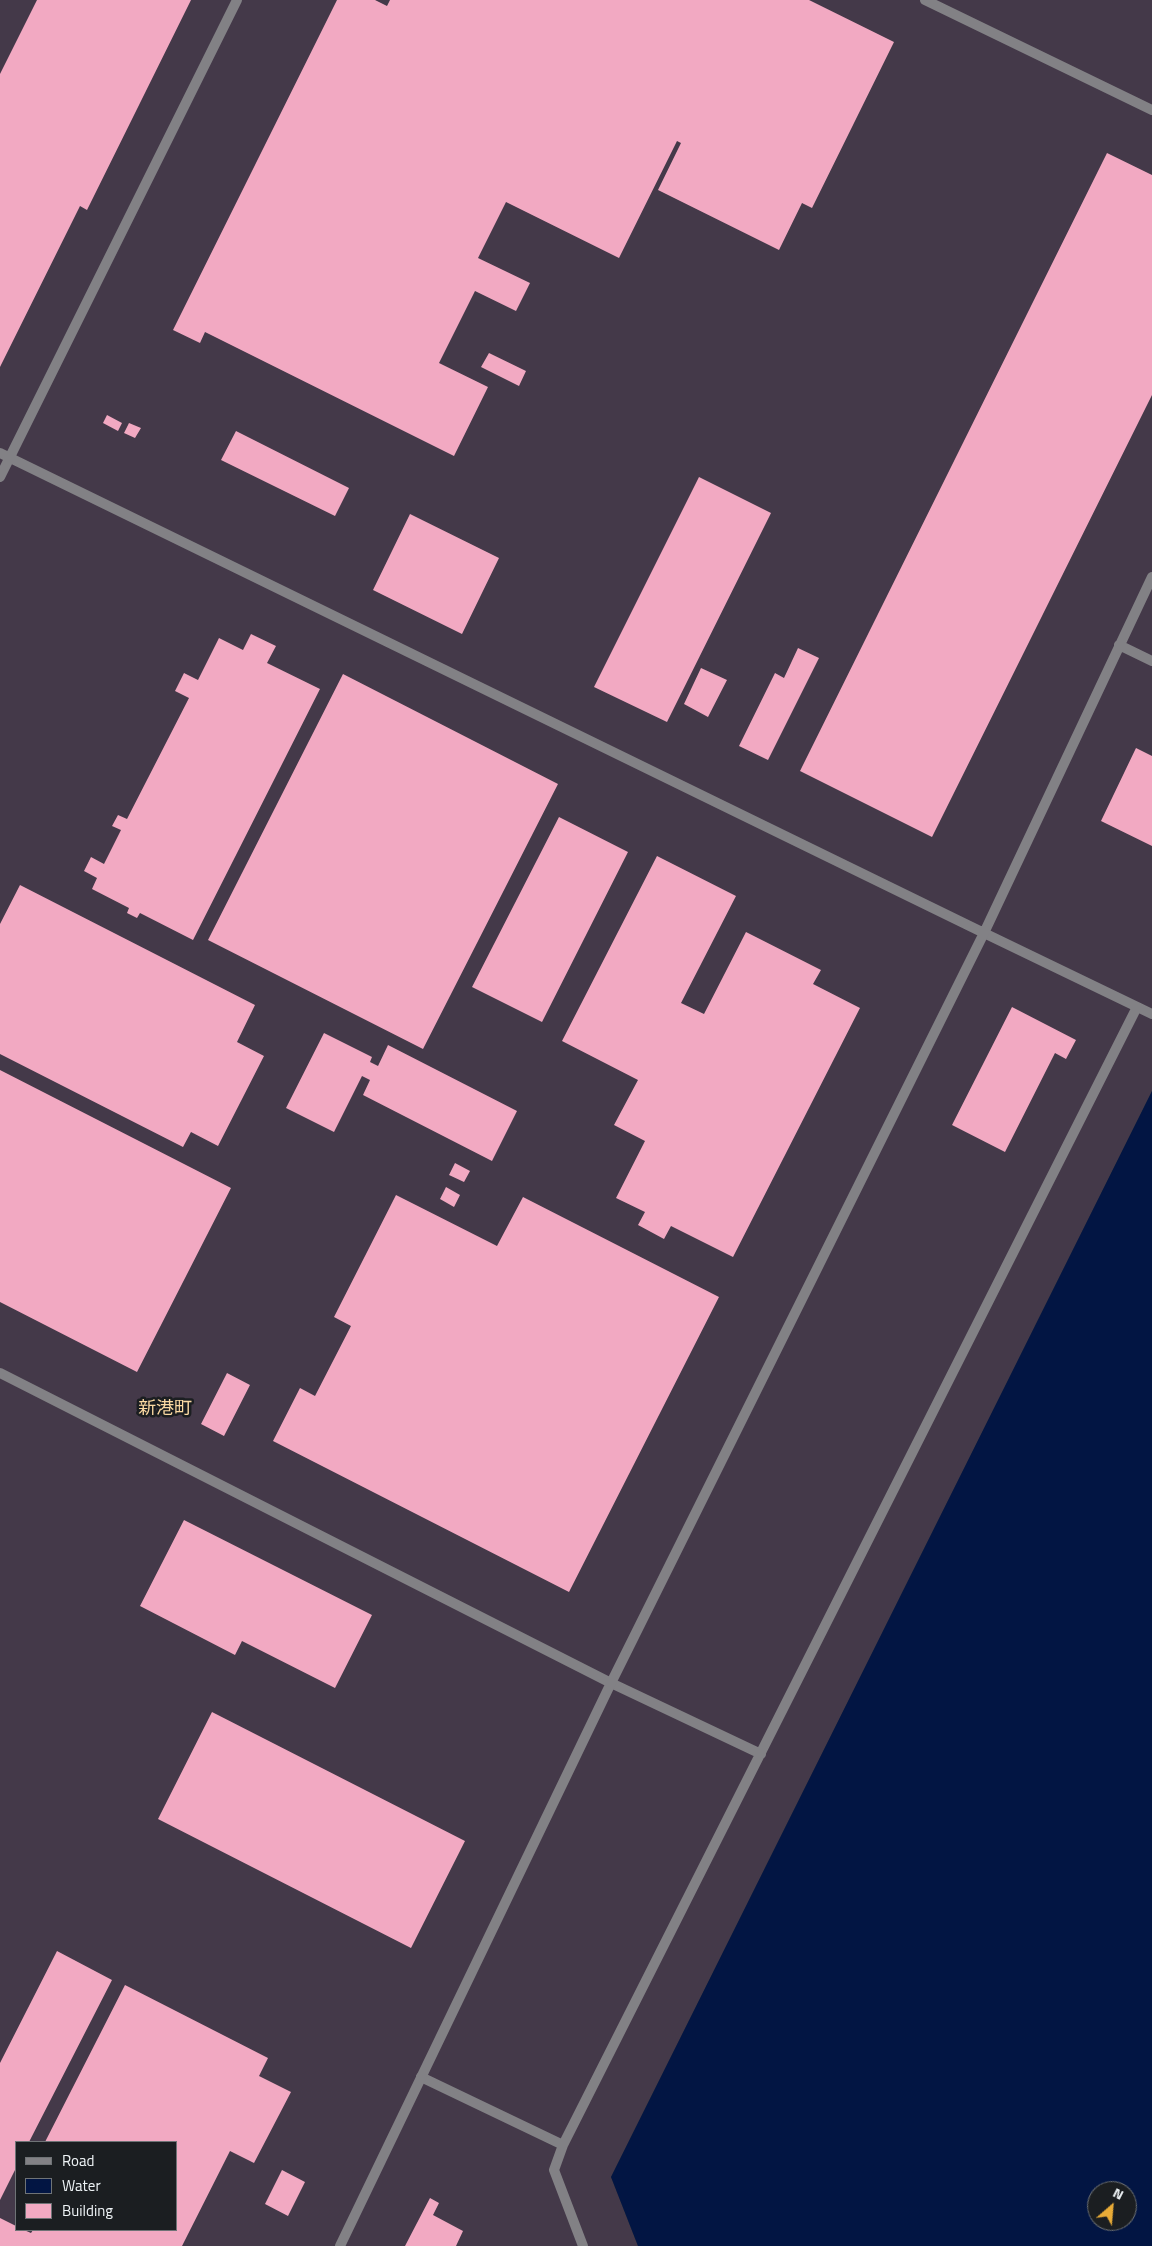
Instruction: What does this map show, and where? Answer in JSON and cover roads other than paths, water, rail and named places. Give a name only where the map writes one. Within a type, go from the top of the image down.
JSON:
[{"type":"street","points":[[0,477],[5,455],[237,0]]},
{"type":"street","points":[[925,0],[1152,110]]},
{"type":"street","points":[[5,455],[1152,1014]]},
{"type":"street","points":[[340,2246],[611,1683],[984,933],[1152,577]]},
{"type":"street","points":[[1119,645],[1152,661]]},
{"type":"street","points":[[584,2246],[554,2170],[563,2144],[1138,1007]]},
{"type":"street","points":[[0,1373],[611,1683],[761,1754]]},
{"type":"street","points":[[421,2078],[563,2144]]},
{"type":"water","points":[[1152,1091],[1152,2246],[638,2246],[611,2177]]},
{"type":"district","name":"新港町","points":[[165,1410]]}]
